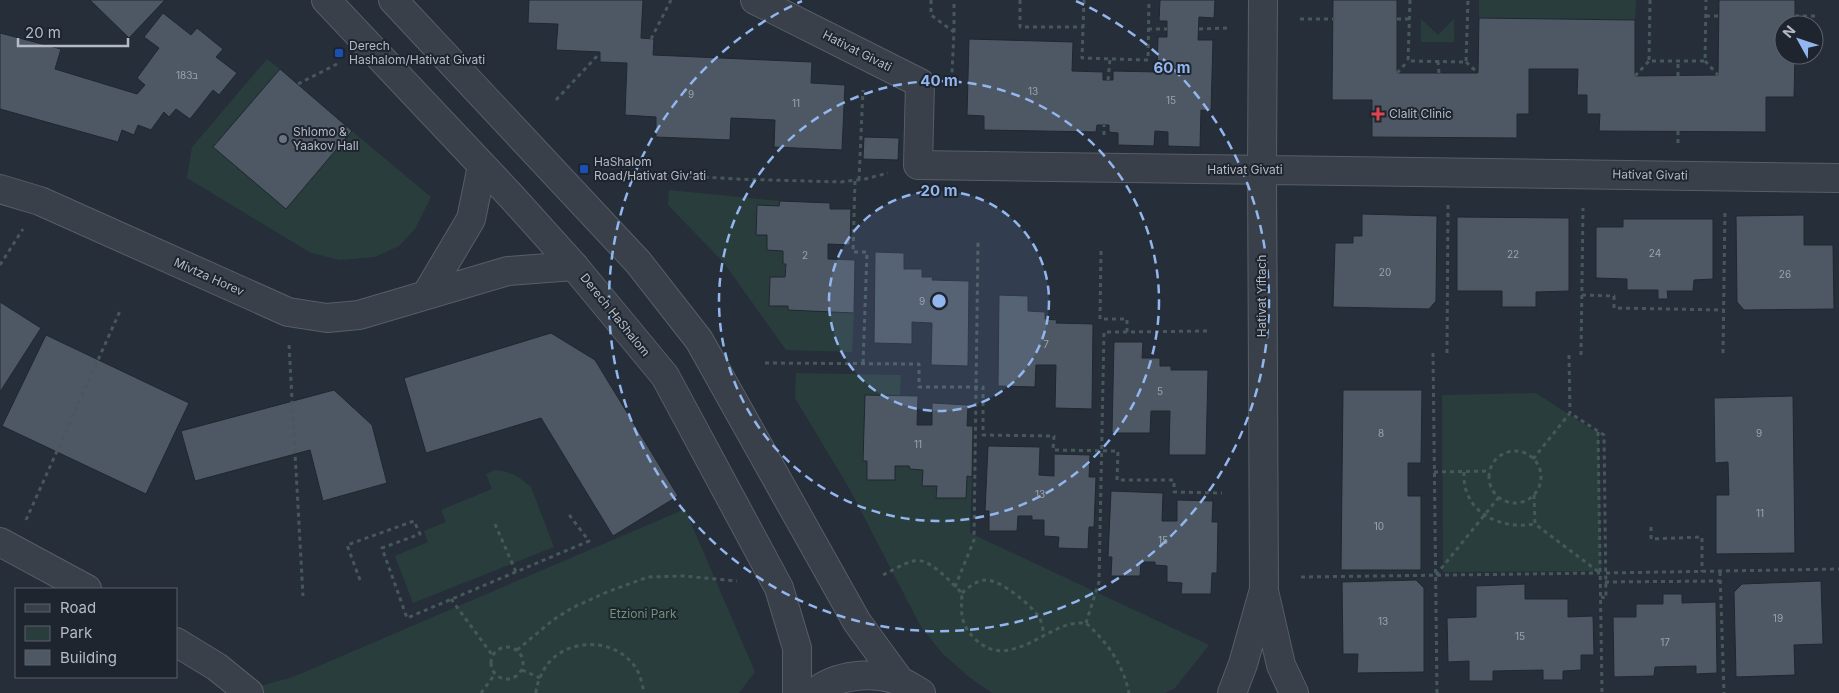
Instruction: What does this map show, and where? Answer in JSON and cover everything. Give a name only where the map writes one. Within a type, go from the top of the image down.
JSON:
[{"type":"street","name":"Derech HaShalom","points":[[326,0],[574,266],[665,376],[779,588],[797,648],[797,693]]},
{"type":"street","points":[[393,0],[638,262],[698,340],[857,622],[911,687]]},
{"type":"street","name":"Hativat Givati","points":[[755,0],[920,83],[918,165],[1839,178]]},
{"type":"street","name":"Hativat Yiftach","points":[[1263,0],[1264,592],[1282,665],[1294,693]]},
{"type":"street","points":[[426,295],[471,219],[482,166]]},
{"type":"street","name":"Mivtza Horev","points":[[0,189],[40,201],[288,312],[327,318],[358,315],[508,271],[574,266]]},
{"type":"street","points":[[6,545],[85,588]]},
{"type":"street","name":"Hativat Yiftach","points":[[1232,693],[1243,664],[1264,592]]},
{"type":"street","points":[[178,643],[217,667],[249,693]]},
{"type":"street","points":[[814,693],[818,689],[844,678],[873,674],[911,687]]},
{"type":"path","points":[[651,38],[671,0]]},
{"type":"path","points":[[954,0],[954,32]]},
{"type":"path","points":[[1020,0],[1020,27],[1084,27]]},
{"type":"path","points":[[1084,0],[1082,58],[1148,60],[1149,0]]},
{"type":"path","points":[[1397,73],[1408,60],[1410,0]]},
{"type":"path","points":[[1466,62],[1468,0]]},
{"type":"path","points":[[1635,76],[1649,61],[1650,0]]},
{"type":"path","points":[[1706,0],[1706,61],[1718,75]]},
{"type":"path","points":[[1706,16],[1719,16]]},
{"type":"path","points":[[1397,18],[1410,18]]},
{"type":"path","points":[[1300,19],[1333,19]]},
{"type":"path","points":[[1199,29],[1228,28]]},
{"type":"path","points":[[1148,29],[1167,29]]},
{"type":"path","points":[[556,100],[600,54]]},
{"type":"path","points":[[863,364],[867,252],[853,252],[864,54]]},
{"type":"path","points":[[1108,80],[1110,58]]},
{"type":"path","points":[[1408,60],[1466,62],[1478,73]]},
{"type":"path","points":[[1438,61],[1438,73]]},
{"type":"path","points":[[1649,61],[1706,61]]},
{"type":"path","points":[[1678,61],[1678,76]]},
{"type":"path","points":[[298,84],[337,64]]},
{"type":"path","points":[[633,178],[653,174],[840,182],[857,180],[918,165]]},
{"type":"path","points":[[1447,353],[1448,172]]},
{"type":"path","points":[[1723,354],[1725,176]]},
{"type":"path","points":[[0,265],[40,201]]},
{"type":"path","points":[[1581,355],[1582,222]]},
{"type":"path","points":[[956,587],[974,540],[978,242]]},
{"type":"path","points":[[1101,251],[1100,319],[1127,319],[1127,332]]},
{"type":"path","points":[[1582,295],[1614,296],[1614,308],[1724,310]]},
{"type":"path","points":[[6,545],[120,311]]},
{"type":"path","points":[[288,312],[303,596]]},
{"type":"path","points":[[1086,622],[1099,582],[1104,332],[1207,331]]},
{"type":"path","points":[[1433,353],[1436,693]]},
{"type":"path","points":[[1533,459],[1570,413],[1569,355]]},
{"type":"path","points":[[765,363],[919,364],[919,387],[983,387],[983,435],[1054,436],[1053,450],[1118,451],[1117,480],[1174,480],[1174,492],[1222,493]]},
{"type":"path","points":[[1570,413],[1604,436],[1606,598],[1600,597]]},
{"type":"path","points":[[1598,431],[1602,693]]},
{"type":"path","points":[[1534,495],[1519,503],[1510,503],[1499,497],[1491,488],[1488,480],[1489,472],[1498,456],[1506,452],[1524,452],[1533,459],[1540,471],[1541,480],[1534,495],[1535,524]]},
{"type":"path","points":[[1434,472],[1489,472]]},
{"type":"path","points":[[1464,472],[1465,489],[1468,498],[1484,514],[1494,520],[1508,524],[1522,526],[1535,524],[1600,573]]},
{"type":"path","points":[[1435,575],[1499,497]]},
{"type":"path","points":[[360,580],[347,545],[414,521],[420,534],[382,548],[407,618],[589,541],[567,512]]},
{"type":"path","points":[[495,524],[516,572]]},
{"type":"path","points":[[1651,527],[1652,539],[1702,537],[1702,572]]},
{"type":"path","points":[[883,575],[914,560],[923,561],[962,593]]},
{"type":"path","points":[[1606,573],[1839,569]]},
{"type":"path","points":[[1720,572],[1724,693]]},
{"type":"path","points":[[1301,577],[1600,573]]},
{"type":"path","points":[[517,650],[553,620],[572,608],[607,592],[648,577],[684,576],[737,581]]},
{"type":"path","points":[[1044,636],[1039,618],[1010,591],[998,584],[985,580],[972,585],[962,593],[961,611],[963,624],[989,650],[1011,650],[1044,636],[1068,624],[1086,622],[1101,636],[1116,657],[1127,681],[1129,693]]},
{"type":"path","points":[[1606,582],[1720,581]]},
{"type":"path","points":[[451,599],[493,656]]},
{"type":"path","points":[[536,693],[542,672],[552,658],[567,649],[584,644],[602,645],[620,652],[633,664],[642,681],[644,693]]},
{"type":"path","points":[[500,648],[517,650],[523,659],[522,670],[514,678],[504,679],[495,674],[491,665],[493,656],[500,648]]},
{"type":"path","points":[[522,670],[540,678]]},
{"type":"path","points":[[481,693],[495,674]]},
{"type":"green space","points":[[1479,0],[1636,0],[1635,20],[1479,18]]},
{"type":"green space","points":[[1421,19],[1438,35],[1454,19],[1454,42],[1421,42]]},
{"type":"green space","points":[[267,59],[280,69],[213,147],[286,208],[352,131],[431,197],[415,229],[399,246],[375,257],[340,260],[311,253],[187,178],[192,147]]},
{"type":"green space","points":[[669,190],[780,201],[779,206],[757,205],[756,234],[767,235],[783,251],[783,263],[786,264],[785,277],[770,305],[788,306],[788,310],[854,313],[852,352],[786,350],[724,263],[668,205]]},
{"type":"green space","points":[[796,373],[901,375],[900,396],[865,396],[863,460],[867,461],[867,480],[895,480],[895,466],[909,466],[910,469],[923,470],[922,486],[937,486],[936,498],[966,498],[967,476],[972,477],[970,533],[1209,645],[1175,688],[1165,693],[992,693],[969,677],[943,654],[921,627],[849,488],[795,398]]},
{"type":"green space","points":[[1536,393],[1599,434],[1601,571],[1443,572],[1442,395]]},
{"type":"green space","points":[[495,470],[514,475],[531,487],[554,547],[413,603],[395,556],[428,542],[424,531],[446,522],[441,510],[492,489],[486,474]]},
{"type":"green space","name":"Etzioni Park","points":[[685,509],[755,672],[739,693],[235,693],[293,677]]},
{"type":"building","points":[[90,0],[165,0],[129,38]]},
{"type":"building","points":[[529,0],[643,0],[641,38],[654,39],[653,55],[812,62],[811,83],[845,85],[842,150],[774,147],[775,120],[731,118],[730,140],[656,137],[656,117],[625,115],[627,63],[600,62],[600,52],[556,50],[558,24],[528,23]]},
{"type":"building","points":[[1160,0],[1215,0],[1214,18],[1199,17],[1198,40],[1213,40],[1211,111],[1201,110],[1200,147],[1168,146],[1168,132],[1155,131],[1154,146],[1118,145],[1118,133],[1109,132],[1109,125],[1097,125],[1096,132],[984,130],[984,116],[967,115],[969,39],[1073,42],[1072,71],[1103,72],[1103,80],[1113,80],[1113,71],[1157,72],[1158,37],[1167,37],[1167,21],[1159,21]]},
{"type":"building","points":[[1333,0],[1397,0],[1397,73],[1478,73],[1479,18],[1635,20],[1635,76],[1718,75],[1719,0],[1795,0],[1795,15],[1774,15],[1774,65],[1795,65],[1794,97],[1766,97],[1766,132],[1599,131],[1600,114],[1587,114],[1587,95],[1577,95],[1578,69],[1529,69],[1529,114],[1517,114],[1517,138],[1372,137],[1372,100],[1332,100]]},
{"type":"building","points":[[163,13],[191,35],[197,28],[223,49],[216,57],[237,73],[219,95],[213,90],[190,119],[176,109],[169,117],[164,112],[151,130],[138,125],[134,135],[122,130],[118,142],[0,109],[0,33],[61,49],[55,69],[137,94],[145,85],[137,78],[159,48],[144,37]]},
{"type":"building","name":"Shlomo & Yaakov Hall","points":[[280,69],[352,131],[286,209],[213,147]]},
{"type":"building","points":[[864,137],[899,138],[898,160],[863,159]]},
{"type":"building","points":[[780,201],[830,203],[830,209],[851,209],[850,245],[828,244],[828,259],[855,260],[854,313],[788,310],[788,306],[769,306],[770,277],[785,277],[786,264],[783,264],[783,251],[767,250],[767,235],[756,235],[757,205],[779,206]]},
{"type":"building","points":[[1362,214],[1437,216],[1436,301],[1429,309],[1333,307],[1335,243],[1353,243],[1353,236],[1362,236]]},
{"type":"building","points":[[1804,215],[1804,245],[1833,245],[1834,309],[1744,310],[1737,302],[1736,216]]},
{"type":"building","points":[[1457,217],[1569,218],[1569,291],[1536,292],[1536,307],[1502,307],[1502,291],[1457,291]]},
{"type":"building","points":[[1623,219],[1713,219],[1713,279],[1694,280],[1693,291],[1667,291],[1668,299],[1658,299],[1658,290],[1627,290],[1627,279],[1596,278],[1596,227],[1623,227]]},
{"type":"building","points":[[875,252],[904,253],[904,269],[922,269],[922,277],[933,277],[932,280],[969,281],[968,366],[931,365],[932,323],[912,322],[912,344],[874,343]]},
{"type":"building","points":[[999,295],[1028,296],[1028,311],[1045,312],[1045,319],[1057,320],[1056,323],[1093,324],[1092,409],[1055,408],[1056,365],[1036,365],[1035,387],[998,386]]},
{"type":"building","points":[[0,302],[41,328],[0,392]]},
{"type":"building","points":[[551,333],[595,360],[678,496],[613,536],[541,418],[426,453],[404,378]]},
{"type":"building","points":[[46,335],[189,403],[146,494],[2,426]]},
{"type":"building","points":[[1114,342],[1143,342],[1142,358],[1160,358],[1160,366],[1171,366],[1171,370],[1208,370],[1206,455],[1169,455],[1170,411],[1151,411],[1150,433],[1112,433]]},
{"type":"building","points":[[334,390],[372,425],[387,483],[323,501],[310,450],[195,481],[181,431]]},
{"type":"building","points":[[1343,390],[1422,390],[1421,463],[1408,463],[1408,496],[1421,496],[1421,570],[1341,570]]},
{"type":"building","points":[[865,395],[918,396],[917,425],[932,425],[932,403],[968,405],[967,426],[973,426],[972,477],[967,476],[966,498],[936,498],[937,486],[922,486],[923,470],[910,469],[909,466],[895,466],[895,480],[867,480],[867,461],[863,461]]},
{"type":"building","points":[[1793,396],[1795,553],[1716,554],[1716,495],[1729,495],[1728,462],[1715,463],[1714,398]]},
{"type":"building","points":[[988,446],[1040,447],[1039,475],[1054,476],[1054,454],[1090,455],[1089,477],[1096,477],[1094,527],[1089,527],[1088,549],[1058,548],[1059,537],[1044,536],[1044,520],[1032,520],[1032,516],[1018,516],[1017,531],[989,531],[989,511],[985,511]]},
{"type":"building","points":[[1111,491],[1163,493],[1162,521],[1177,521],[1177,500],[1213,501],[1212,522],[1218,522],[1217,573],[1212,573],[1211,594],[1181,594],[1182,583],[1167,582],[1167,566],[1155,565],[1155,562],[1141,562],[1140,576],[1111,576],[1112,557],[1108,557]]},
{"type":"building","points":[[1416,580],[1424,588],[1424,672],[1357,673],[1358,654],[1343,654],[1342,582]]},
{"type":"building","points":[[1821,581],[1823,644],[1794,645],[1795,675],[1736,677],[1734,592],[1742,584]]},
{"type":"building","points":[[1525,584],[1525,599],[1568,599],[1568,617],[1593,616],[1594,655],[1581,655],[1581,670],[1563,671],[1563,680],[1543,680],[1543,670],[1493,671],[1493,681],[1469,681],[1469,661],[1448,662],[1447,618],[1476,617],[1476,586]]},
{"type":"building","points":[[1663,594],[1682,594],[1682,603],[1716,602],[1717,673],[1696,674],[1696,666],[1655,667],[1654,676],[1614,677],[1613,617],[1636,617],[1636,604],[1663,604]]},
{"type":"place","name":"Derech Hashalom/Hativat Givati","points":[[339,53]]},
{"type":"place","name":"Clalit Clinic","points":[[1378,114]]},
{"type":"place","name":"Shlomo & Yaakov Hall","points":[[283,139]]},
{"type":"place","name":"HaShalom Road/Hativat Giv'ati","points":[[584,169]]}]
